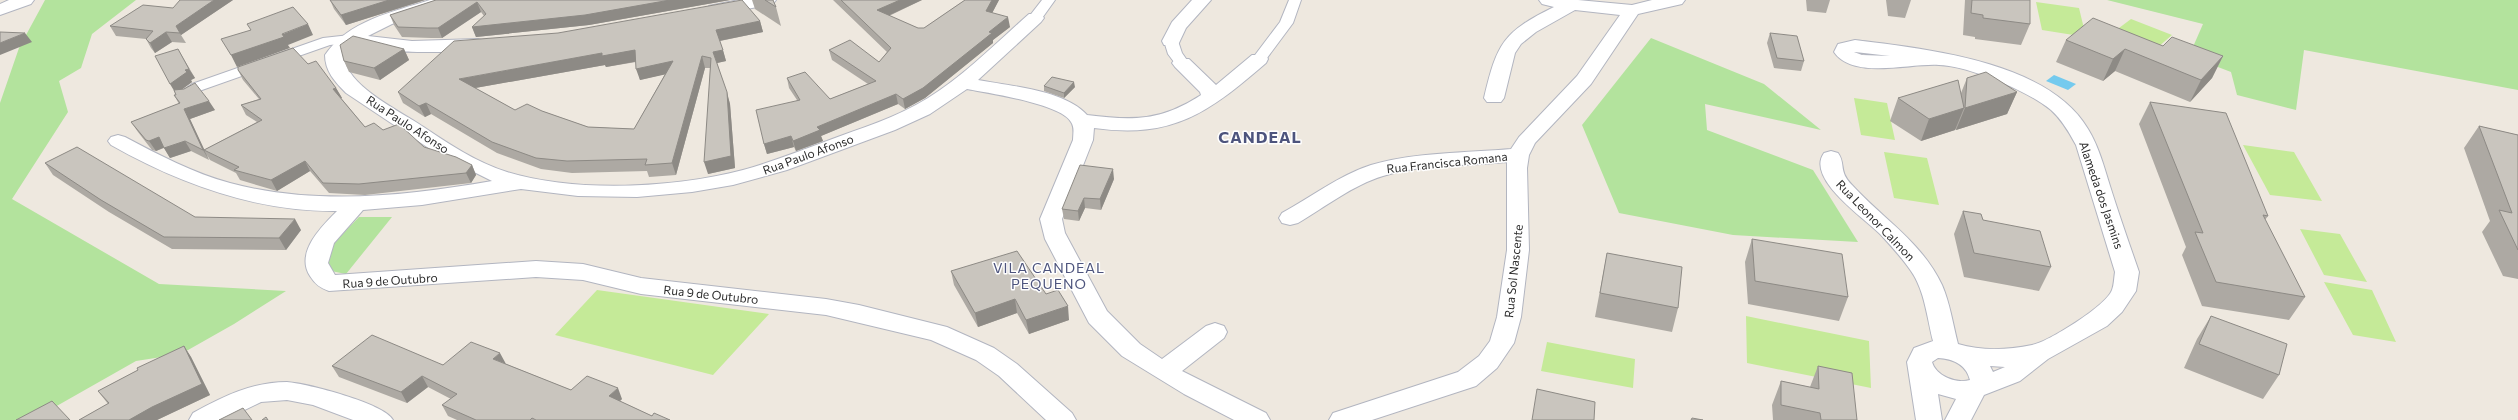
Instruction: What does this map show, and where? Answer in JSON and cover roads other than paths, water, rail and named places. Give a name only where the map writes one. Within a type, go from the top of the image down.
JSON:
[{"type":"street","points":[[0,10],[25,0]]},
{"type":"street","name":"Rua Paulo Afonso","points":[[448,0],[375,25],[350,39],[334,55],[334,64],[339,76],[353,89],[459,157],[498,176],[522,182],[582,189],[615,190],[717,182],[782,165],[886,126],[933,103],[961,82],[1035,18],[1049,0]]},
{"type":"street","points":[[700,13],[767,0]]},
{"type":"street","points":[[1202,0],[1176,29],[1171,41],[1175,54],[1182,63],[1210,90],[1211,98]]},
{"type":"street","points":[[1081,120],[1124,125],[1146,125],[1171,119],[1211,98],[1229,85],[1259,58],[1286,23],[1295,0]]},
{"type":"street","points":[[1548,0],[1571,5],[1632,10],[1676,0]]},
{"type":"street","points":[[1494,98],[1503,61],[1508,48],[1517,37],[1571,5]]},
{"type":"street","name":"Rua Sol Nascente","points":[[1342,420],[1467,379],[1488,362],[1502,343],[1509,318],[1518,250],[1516,168],[1519,154],[1526,141],[1584,80],[1632,10]]},
{"type":"street","points":[[184,95],[197,87],[328,41],[350,39],[412,47],[494,44]]},
{"type":"street","name":"Alameda dos Jasmins","points":[[1892,56],[1938,58],[1970,65],[1998,74],[2045,98],[2063,112],[2076,126],[2086,145],[2127,272],[2124,291],[2114,306],[2098,320],[2039,353],[2011,375],[1977,389],[1964,392],[1952,390],[1929,380],[1922,371],[1919,363],[1920,356],[1926,351],[2002,358],[2039,353]]},
{"type":"street","points":[[961,82],[1047,100],[1073,111],[1081,120],[1084,129],[1083,140],[1051,219],[1052,231],[1074,268],[1097,316],[1134,353],[1164,371],[1257,420]]},
{"type":"street","name":"Rua Paulo Afonso","points":[[118,141],[172,171],[227,191],[290,201],[357,204],[409,200],[522,182]]},
{"type":"street","name":"Rua Francisca Romana","points":[[1290,218],[1358,178],[1378,170],[1412,164],[1519,154]]},
{"type":"street","name":"Rua Leonor Calmon","points":[[1830,157],[1832,174],[1844,190],[1890,231],[1921,268],[1931,286],[1956,353]]},
{"type":"street","name":"Rua 9 de Outubro","points":[[357,204],[330,231],[321,244],[316,256],[318,269],[322,278],[329,283],[382,282],[536,269],[560,270],[599,274],[641,286],[788,302],[859,313],[938,333],[985,354],[1008,370],[1063,420]]},
{"type":"street","points":[[1164,371],[1215,332]]},
{"type":"street","points":[[1956,353],[1982,372],[1983,381],[1958,420]]},
{"type":"street","points":[[1922,371],[1929,420]]},
{"type":"street","points":[[202,420],[239,402],[272,391],[297,392],[329,401],[380,420]]},
{"type":"water","points":[[2054,75],[2076,84],[2068,90],[2046,81]]},
{"type":"district","name":"CANDEAL","points":[[1260,136]]},
{"type":"district","name":"VILA CANDEAL PEQUENO","points":[[1049,276]]}]
